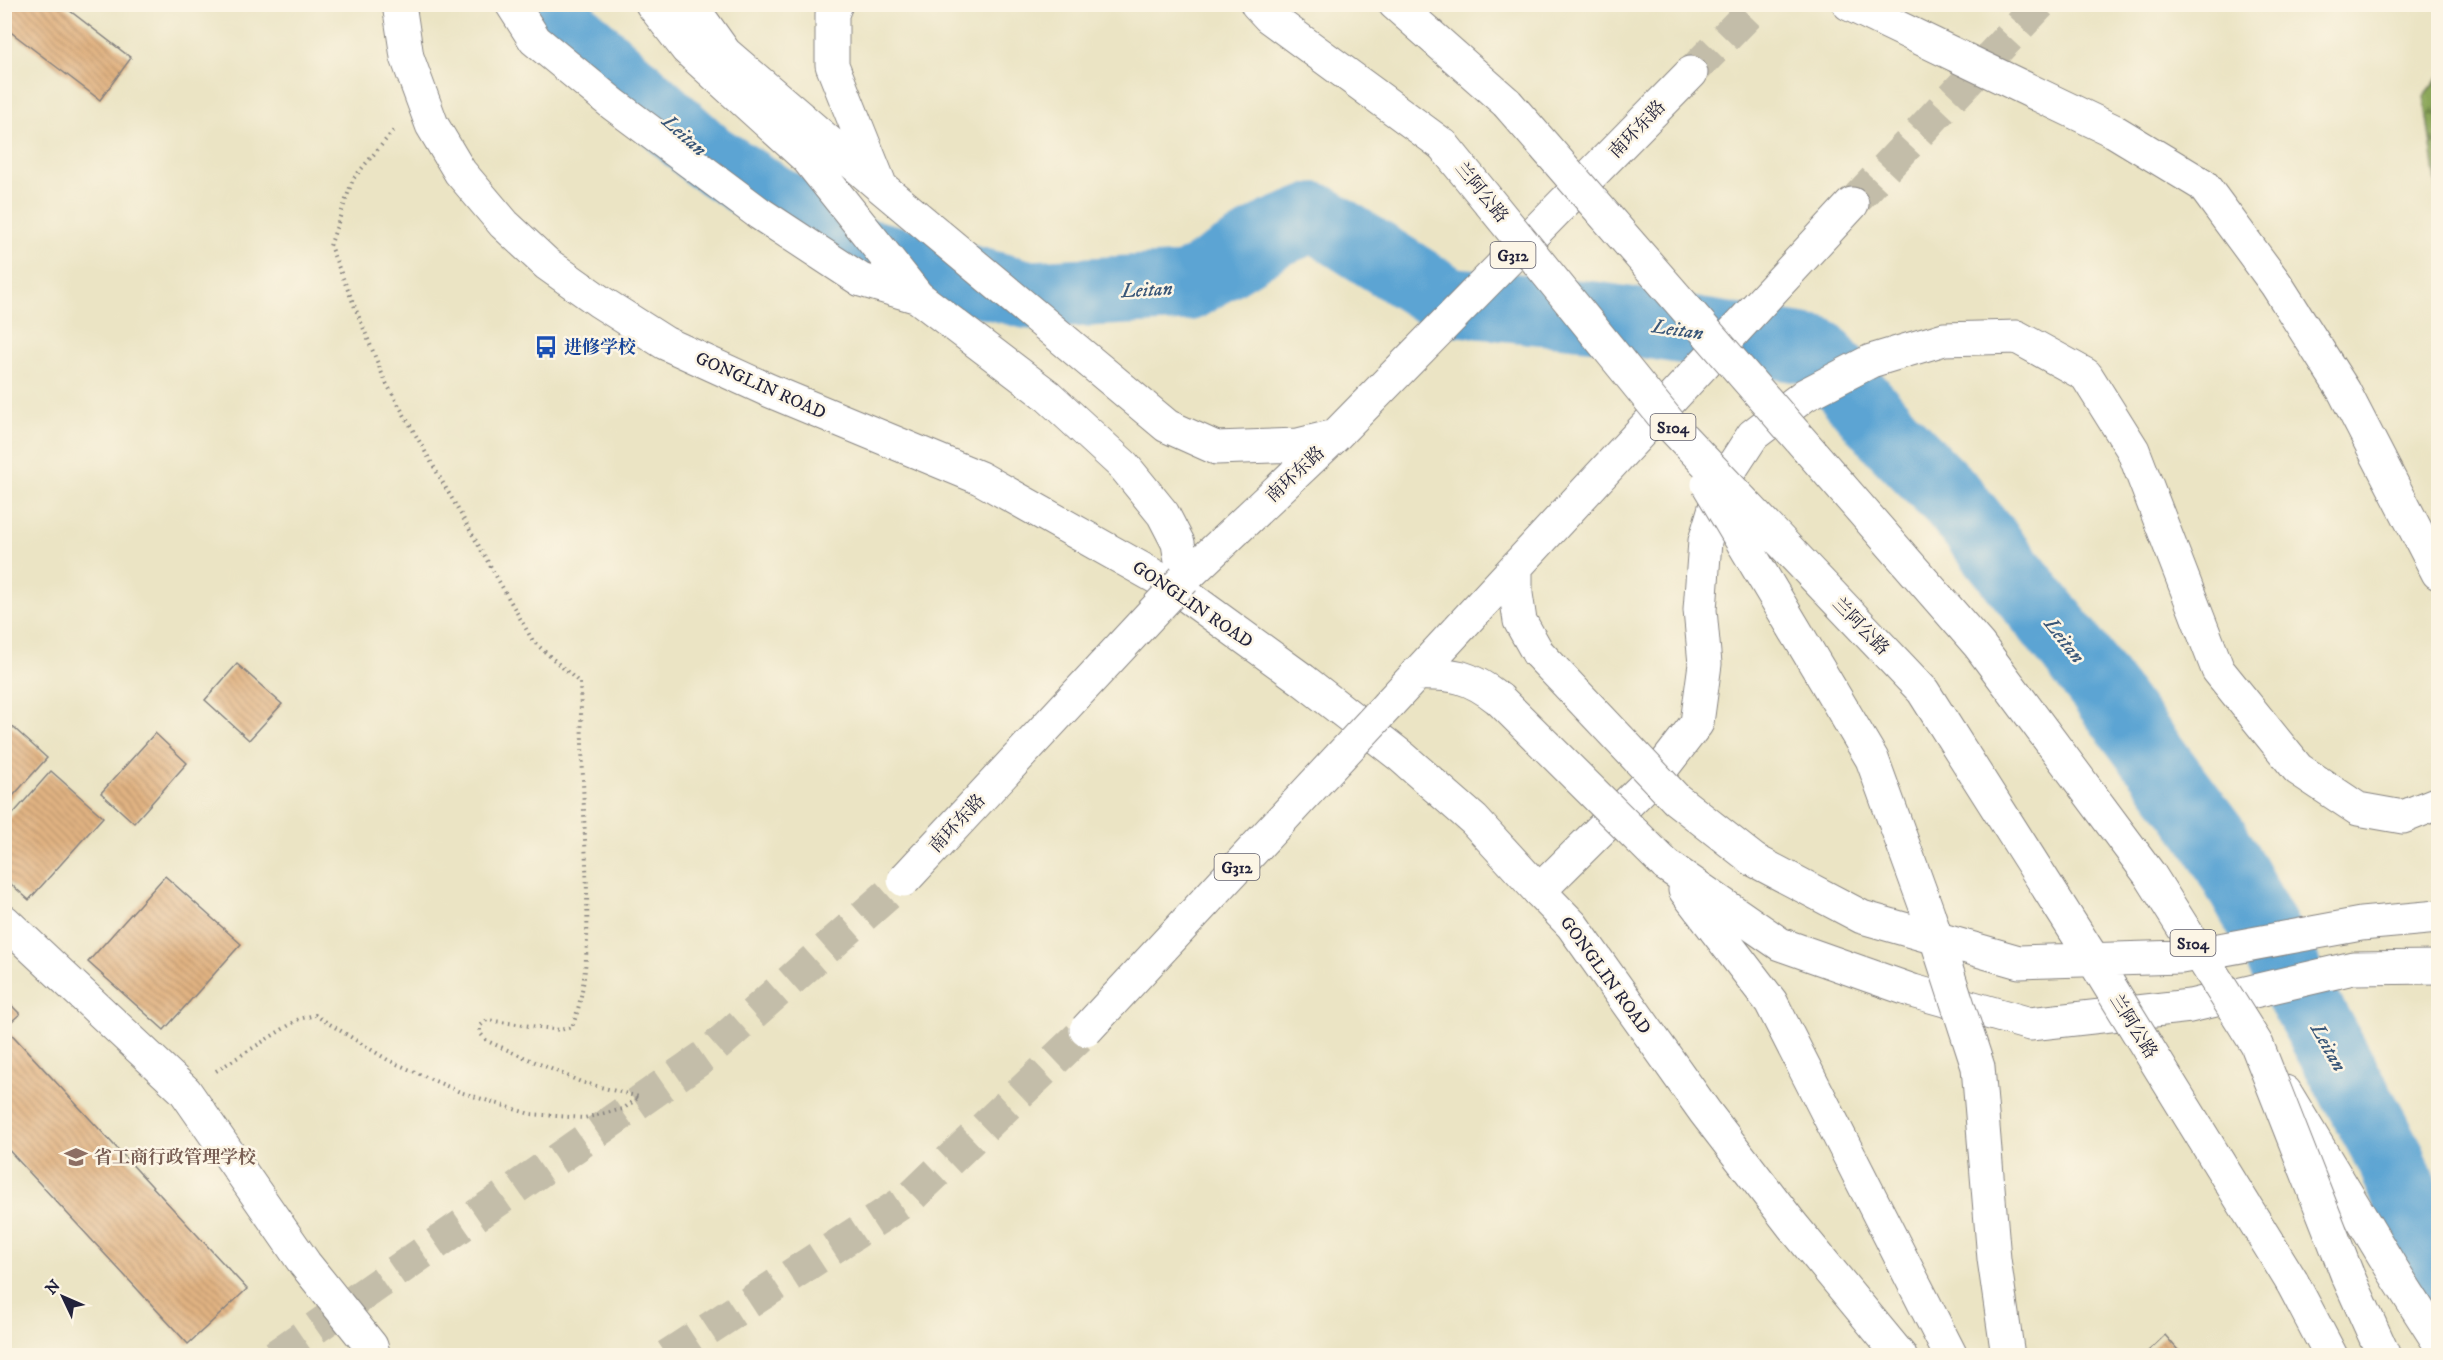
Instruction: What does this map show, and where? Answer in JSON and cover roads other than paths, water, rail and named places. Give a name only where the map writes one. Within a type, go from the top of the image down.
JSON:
[{"type":"main road","name":"GONGLIN ROAD","points":[[399,4],[407,57],[432,125],[460,172],[504,224],[548,264],[665,343],[768,390],[980,478],[1179,590],[1303,680],[1402,757],[1474,820],[1572,925],[1705,1112],[1792,1224],[1900,1356]]},
{"type":"main road","points":[[512,4],[534,40],[613,104],[759,213],[861,280],[918,297]]},
{"type":"main road","points":[[652,4],[687,50],[808,159],[918,297],[1048,396],[1124,466],[1163,514],[1178,543],[1184,579]]},
{"type":"main road","points":[[690,4],[724,53],[1167,426],[1216,448],[1298,445],[1335,436]]},
{"type":"main road","points":[[836,4],[832,14],[832,65],[881,187]]},
{"type":"main road","name":"S104","points":[[1395,4],[1507,103],[1979,645],[2150,875],[2257,1045],[2347,1274],[2384,1356]]},
{"type":"main road","points":[[1849,4],[2114,131],[2203,185],[2277,284],[2344,391],[2439,573]]},
{"type":"main road","name":"兰阿公路","points":[[1257,9],[1443,145],[1674,429],[1923,692],[2088,951],[2292,1282],[2331,1356]]},
{"type":"main road","name":"南环东路","points":[[904,880],[1184,579],[1335,436],[1691,73]]},
{"type":"main road","name":"G312","points":[[1086,1030],[1852,204]]},
{"type":"main road","points":[[1539,891],[1660,771],[1697,723],[1705,664],[1700,610],[1705,541],[1722,481],[1753,435],[1805,395],[1871,361],[1944,339],[2017,338],[2086,375],[2133,450],[2218,670],[2298,769],[2358,809],[2403,817],[2439,803]]},
{"type":"main road","points":[[1674,429],[1872,759],[1924,902],[1978,1067],[1994,1259],[2008,1356]]},
{"type":"main road","points":[[1516,567],[1516,594],[1520,621],[1538,653],[1676,799],[1754,861],[1862,917],[2019,962],[2181,957],[2361,924],[2439,917]]},
{"type":"main road","points":[[1416,674],[1446,673],[1479,683],[1499,699],[1666,865],[1771,1002],[1951,1356]]},
{"type":"main road","points":[[1666,865],[1780,944],[1912,991],[2030,1024],[2190,1006],[2353,968],[2439,967]]},
{"type":"main road","points":[[4,921],[185,1091],[305,1264],[371,1346],[374,1356]]},
{"type":"main road","points":[[2257,1045],[2392,1269],[2439,1341]]},
{"type":"waterway","name":"Leitan","points":[[543,4],[544,8],[708,157],[851,249],[1030,295],[1187,287],[1273,234],[1315,217],[1448,301],[1596,316],[1817,351],[1890,436],[1953,500],[2072,649],[2214,838],[2391,1158],[2438,1287]]},
{"type":"tunnel","points":[[1691,73],[1758,4]]},
{"type":"tunnel","points":[[1852,204],[2040,4]]},
{"type":"tunnel","points":[[275,1356],[705,1056],[904,880]]},
{"type":"tunnel","points":[[667,1356],[911,1197],[1086,1030]]},
{"type":"place","name":"进修学校","points":[[546,347]]},
{"type":"place","name":"省工商行政管理学校","points":[[76,1157]]}]
